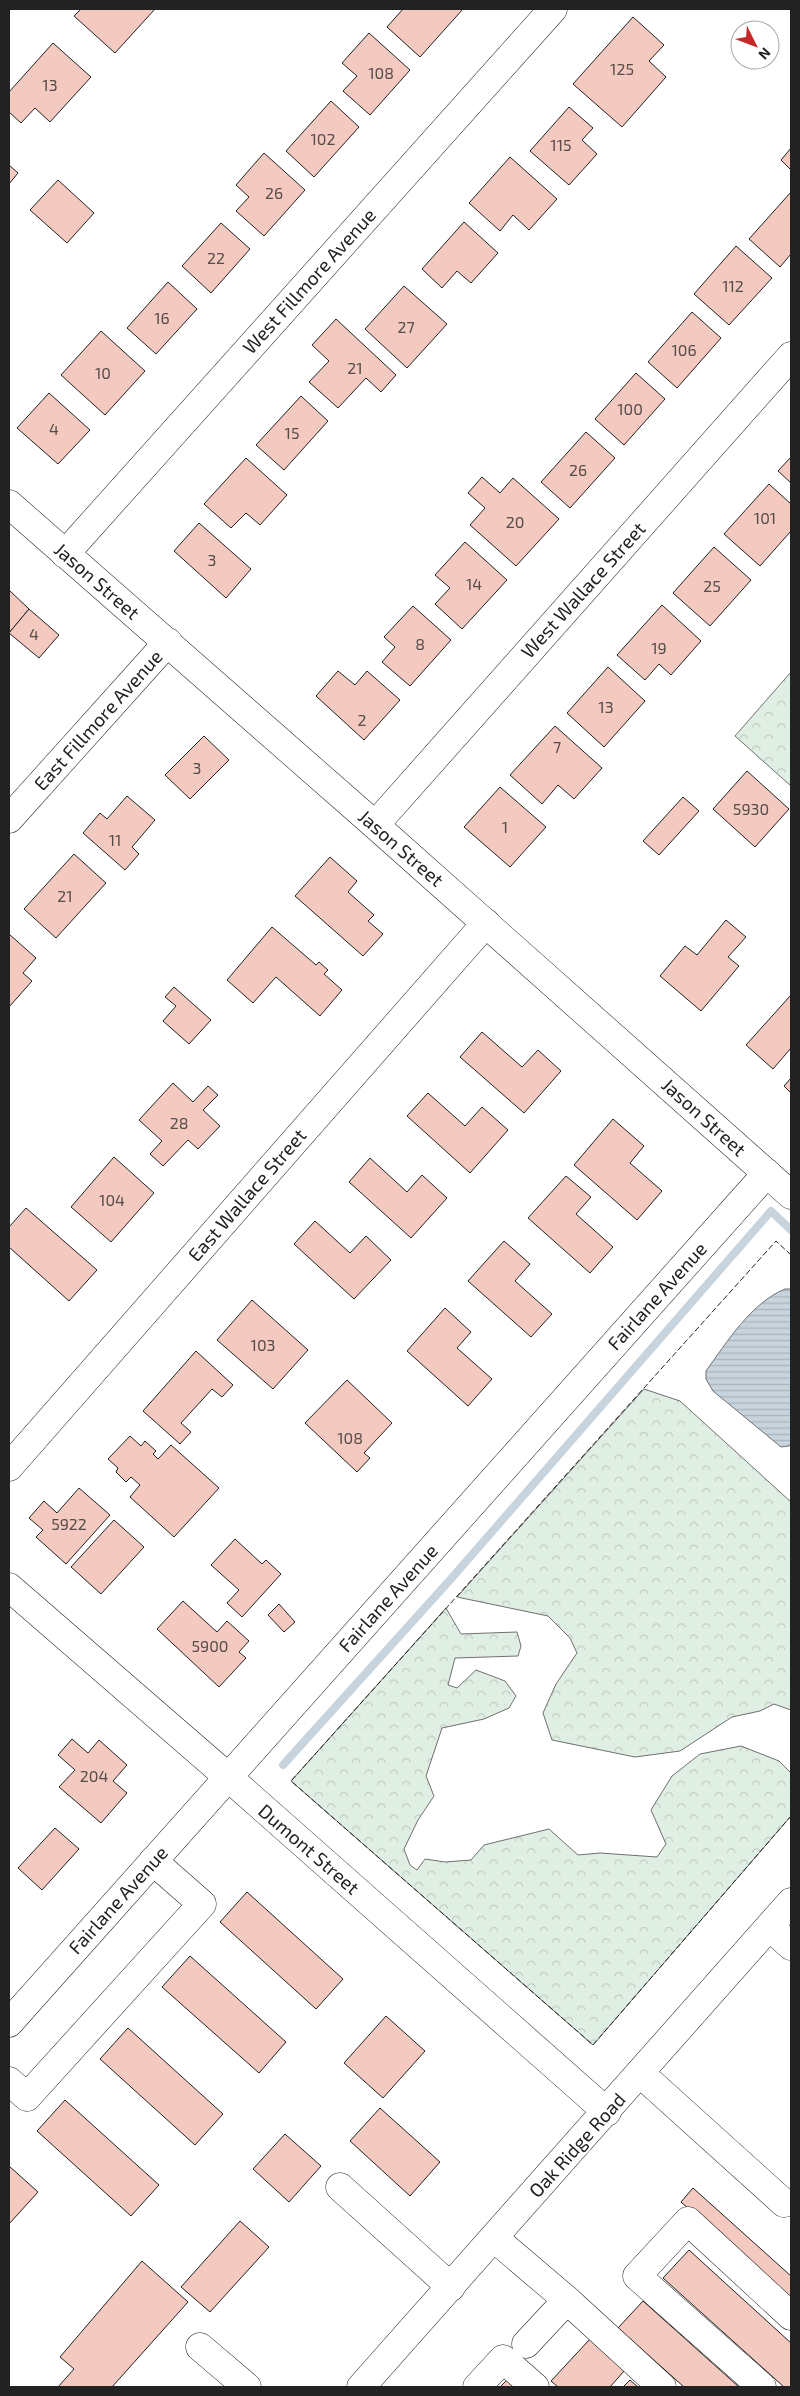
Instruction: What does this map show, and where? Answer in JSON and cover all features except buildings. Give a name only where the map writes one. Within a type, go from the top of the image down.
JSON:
[{"type":"street","name":"West Fillmore Avenue","points":[[65,554],[553,9]]},
{"type":"street","name":"West Wallace Street","points":[[375,825],[791,356]]},
{"type":"street","name":"Jason Street","points":[[9,504],[168,642],[791,1195]]},
{"type":"street","name":"East Fillmore Avenue","points":[[9,819],[168,642]]},
{"type":"street","name":"East Wallace Street","points":[[9,1467],[486,923]]},
{"type":"street","name":"Fairlane Avenue","points":[[9,2024],[767,1173]]},
{"type":"street","name":"Dumont Street","points":[[9,1587],[228,1777],[607,2112]]},
{"type":"street","points":[[9,2081],[27,2096],[202,1904],[153,1861]]},
{"type":"street","name":"Oak Ridge Road","points":[[361,2387],[641,2074],[791,1902]]},
{"type":"street","points":[[770,1927],[791,1946]]},
{"type":"street","points":[[641,2074],[784,2203]]},
{"type":"street","points":[[340,2187],[451,2287]]},
{"type":"street","points":[[762,2387],[637,2276],[688,2221],[791,2316]]},
{"type":"street","points":[[494,2238],[567,2300],[662,2387]]},
{"type":"street","points":[[526,2344],[567,2300]]},
{"type":"street","points":[[200,2347],[247,2387]]},
{"type":"street","points":[[477,2387],[503,2359],[535,2387]]},
{"type":"green space","points":[[791,672],[791,786],[735,736]]},
{"type":"green space","points":[[644,1389],[680,1401],[791,1502],[791,1710],[774,1704],[760,1711],[732,1717],[680,1751],[635,1757],[552,1740],[543,1713],[556,1684],[577,1653],[570,1638],[548,1616],[457,1597]]},
{"type":"green space","points":[[446,1608],[461,1634],[517,1632],[521,1646],[518,1656],[455,1658],[448,1685],[457,1688],[476,1670],[505,1681],[516,1696],[509,1708],[484,1719],[442,1728],[426,1776],[434,1796],[418,1820],[404,1849],[410,1865],[417,1870],[425,1859],[445,1862],[471,1860],[484,1845],[549,1829],[578,1855],[600,1853],[657,1857],[666,1844],[651,1810],[672,1776],[700,1754],[741,1746],[779,1761],[791,1773],[791,1816],[593,2045],[291,1781]]},
{"type":"shaded area","points":[[785,1289],[791,1289],[791,1443],[789,1446],[781,1447],[713,1391],[706,1379],[706,1371],[731,1336],[751,1313],[773,1295]]},
{"type":"waterway","points":[[283,1765],[450,1580],[771,1211],[791,1230]]},
{"type":"fence","points":[[791,1255],[776,1241],[291,1781],[593,2045],[791,1816]]}]
